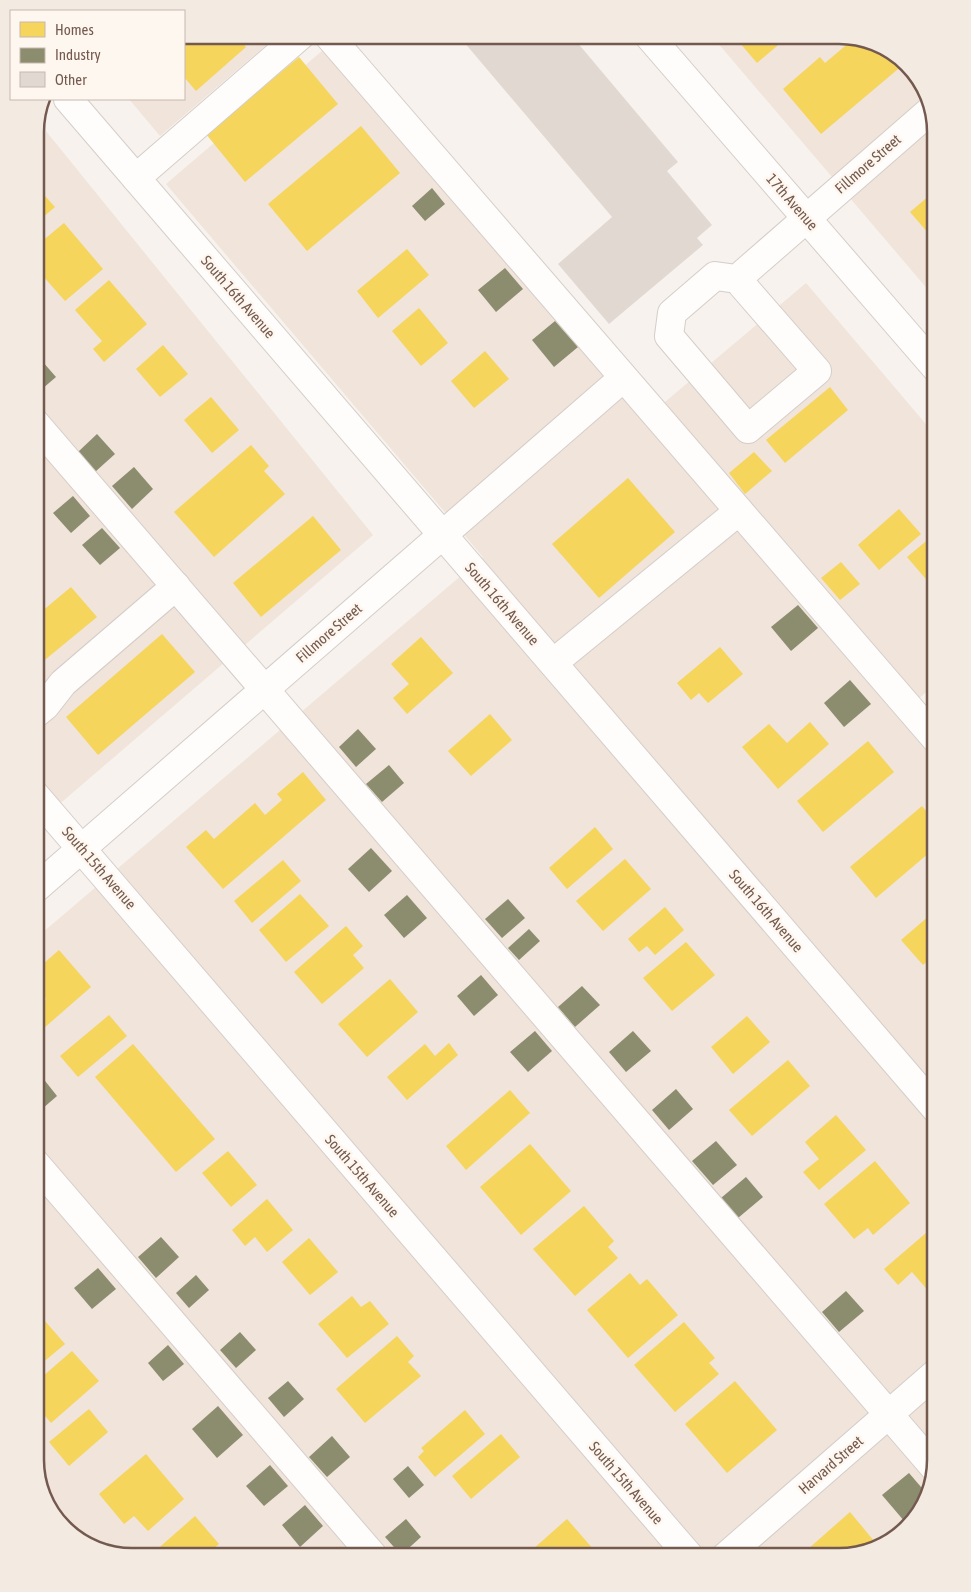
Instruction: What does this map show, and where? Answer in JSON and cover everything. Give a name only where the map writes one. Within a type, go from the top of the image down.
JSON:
[{"type":"street","points":[[136,178],[291,44]]},
{"type":"street","points":[[336,44],[738,511],[927,723]]},
{"type":"street","name":"17th Avenue","points":[[656,44],[927,358]]},
{"type":"street","name":"South 16th Avenue","points":[[69,100],[927,1099]]},
{"type":"street","name":"Fillmore Street","points":[[737,279],[926,114]]},
{"type":"street","points":[[715,276],[737,279],[817,371],[748,429],[669,336],[672,313],[715,276]]},
{"type":"street","name":"Fillmore Street","points":[[44,881],[623,378]]},
{"type":"street","points":[[44,433],[927,1459]]},
{"type":"street","points":[[553,663],[738,511]]},
{"type":"street","points":[[44,707],[63,682],[176,586]]},
{"type":"street","name":"South 15th Avenue","points":[[44,805],[682,1548]]},
{"type":"street","points":[[44,1173],[366,1548]]},
{"type":"street","name":"Harvard Street","points":[[735,1548],[927,1381]]},
{"type":"shaded area","points":[[185,44],[267,44],[160,136],[130,100],[185,100]]},
{"type":"shaded area","points":[[719,44],[856,45],[878,53],[905,74],[918,93],[926,115],[927,288]]},
{"type":"shaded area","points":[[329,45],[646,418],[806,283],[927,425],[927,692],[898,716],[927,750],[927,1460],[921,1494],[909,1514],[893,1530],[878,1539],[867,1544],[839,1548],[126,1548],[104,1544],[83,1533],[66,1518],[53,1499],[45,1477],[44,1466],[44,931],[483,557],[166,184]]},
{"type":"shaded area","points":[[44,129],[373,535],[44,817]]},
{"type":"building: Homes","points":[[185,44],[244,44],[246,47],[196,91],[185,78]]},
{"type":"building: Homes","points":[[741,44],[779,44],[757,63]]},
{"type":"building: Homes","points":[[847,44],[867,48],[878,53],[899,68],[821,134],[783,89],[820,57],[825,63]]},
{"type":"building: Homes","points":[[299,57],[338,104],[245,182],[206,134]]},
{"type":"building: Homes","points":[[361,126],[400,173],[307,251],[268,204]]},
{"type":"building: Homes","points":[[44,195],[55,207],[44,216]]},
{"type":"building: Homes","points":[[927,198],[927,232],[910,212]]},
{"type":"building: Homes","points":[[64,223],[103,269],[65,301],[44,277],[44,240]]},
{"type":"building: Homes","points":[[407,249],[429,275],[378,318],[357,291]]},
{"type":"building: Homes","points":[[109,280],[147,324],[104,362],[93,349],[102,341],[75,310]]},
{"type":"building: Homes","points":[[419,308],[448,343],[421,366],[392,331]]},
{"type":"building: Homes","points":[[163,345],[188,374],[160,397],[136,369]]},
{"type":"building: Homes","points":[[485,351],[509,379],[474,408],[451,381]]},
{"type":"building: Homes","points":[[830,387],[848,410],[785,463],[766,440]]},
{"type":"building: Homes","points":[[211,397],[239,430],[212,453],[184,420]]},
{"type":"building: Homes","points":[[251,445],[269,466],[264,471],[285,494],[214,557],[174,512]]},
{"type":"building: Homes","points":[[754,452],[772,471],[745,494],[729,473]]},
{"type":"building: Homes","points":[[628,478],[675,532],[599,598],[552,544]]},
{"type":"building: Homes","points":[[899,509],[921,534],[879,570],[858,545]]},
{"type":"building: Homes","points":[[313,516],[341,550],[261,617],[233,583]]},
{"type":"building: Homes","points":[[927,540],[927,580],[907,557]]},
{"type":"building: Homes","points":[[841,562],[860,584],[840,600],[821,578]]},
{"type":"building: Homes","points":[[71,587],[97,617],[44,661],[44,610]]},
{"type":"building: Homes","points":[[162,634],[195,672],[98,755],[66,717]]},
{"type":"building: Homes","points":[[421,637],[453,673],[407,714],[393,698],[409,684],[391,664]]},
{"type":"building: Homes","points":[[720,647],[743,674],[708,703],[699,693],[691,700],[677,683]]},
{"type":"building: Homes","points":[[490,714],[512,740],[471,776],[448,751]]},
{"type":"building: Homes","points":[[810,722],[829,744],[778,789],[742,747],[769,724],[787,743]]},
{"type":"building: Homes","points":[[868,741],[894,772],[823,832],[797,801]]},
{"type":"building: Homes","points":[[303,772],[326,800],[223,889],[186,847],[206,830],[214,839],[255,803],[265,815],[282,800],[277,794]]},
{"type":"building: Homes","points":[[922,806],[927,812],[927,855],[876,898],[850,867]]},
{"type":"building: Homes","points":[[595,827],[613,849],[567,889],[549,868]]},
{"type":"building: Homes","points":[[625,859],[651,889],[603,931],[576,901]]},
{"type":"building: Homes","points":[[283,860],[301,881],[252,923],[234,901]]},
{"type":"building: Homes","points":[[300,894],[329,926],[286,962],[259,930]]},
{"type":"building: Homes","points":[[665,907],[684,930],[655,955],[647,946],[639,952],[628,939]]},
{"type":"building: Homes","points":[[927,918],[927,962],[923,965],[901,940]]},
{"type":"building: Homes","points":[[346,926],[363,946],[353,955],[364,968],[322,1004],[294,972]]},
{"type":"building: Homes","points":[[686,942],[715,975],[672,1011],[643,978]]},
{"type":"building: Homes","points":[[59,950],[91,987],[44,1028],[44,1001],[46,999],[44,997],[44,963]]},
{"type":"building: Homes","points":[[390,979],[418,1012],[367,1057],[338,1024]]},
{"type":"building: Homes","points":[[109,1015],[127,1036],[78,1077],[60,1056]]},
{"type":"building: Homes","points":[[747,1016],[770,1042],[733,1074],[711,1047]]},
{"type":"building: Homes","points":[[449,1043],[458,1055],[407,1100],[387,1077],[425,1044],[435,1056]]},
{"type":"building: Homes","points":[[133,1044],[215,1139],[176,1172],[95,1077]]},
{"type":"building: Homes","points":[[788,1060],[810,1086],[752,1136],[729,1110]]},
{"type":"building: Homes","points":[[510,1090],[530,1113],[466,1170],[446,1146]]},
{"type":"building: Homes","points":[[836,1115],[866,1150],[819,1190],[803,1172],[819,1159],[805,1142]]},
{"type":"building: Homes","points":[[530,1144],[571,1191],[521,1235],[480,1187]]},
{"type":"building: Homes","points":[[228,1151],[257,1185],[231,1207],[202,1173]]},
{"type":"building: Homes","points":[[875,1161],[910,1203],[873,1235],[868,1228],[854,1239],[824,1204]]},
{"type":"building: Homes","points":[[267,1199],[293,1230],[267,1252],[255,1237],[245,1246],[232,1230]]},
{"type":"building: Homes","points":[[584,1206],[614,1241],[608,1247],[618,1258],[575,1296],[533,1249]]},
{"type":"building: Homes","points":[[927,1232],[927,1289],[912,1272],[898,1285],[884,1269]]},
{"type":"building: Homes","points":[[309,1238],[338,1272],[310,1295],[282,1262]]},
{"type":"building: Homes","points":[[630,1273],[640,1285],[647,1279],[678,1315],[628,1358],[587,1310]]},
{"type":"building: Homes","points":[[352,1296],[361,1307],[370,1301],[389,1324],[347,1358],[318,1324]]},
{"type":"building: Homes","points":[[44,1320],[65,1344],[44,1362]]},
{"type":"building: Homes","points":[[684,1322],[715,1358],[709,1363],[719,1374],[675,1412],[634,1365]]},
{"type":"building: Homes","points":[[397,1336],[414,1356],[408,1362],[421,1376],[365,1423],[336,1389]]},
{"type":"building: Homes","points":[[72,1351],[99,1381],[51,1423],[44,1415],[44,1375]]},
{"type":"building: Homes","points":[[735,1381],[777,1430],[727,1473],[685,1424]]},
{"type":"building: Homes","points":[[89,1409],[108,1432],[69,1466],[49,1442]]},
{"type":"building: Homes","points":[[465,1410],[485,1434],[435,1477],[418,1457],[424,1451],[421,1448]]},
{"type":"building: Homes","points":[[501,1434],[520,1457],[471,1499],[452,1476]]},
{"type":"building: Homes","points":[[146,1454],[184,1499],[148,1531],[134,1516],[124,1524],[99,1494]]},
{"type":"building: Homes","points":[[850,1512],[874,1541],[850,1547],[809,1548]]},
{"type":"building: Homes","points":[[195,1516],[219,1544],[214,1548],[159,1548]]},
{"type":"building: Homes","points":[[567,1519],[592,1548],[534,1548]]},
{"type":"building: Industry","points":[[432,188],[445,204],[425,221],[412,206]]},
{"type":"building: Industry","points":[[505,268],[523,289],[496,312],[478,290]]},
{"type":"building: Industry","points":[[555,321],[578,347],[554,367],[532,340]]},
{"type":"building: Industry","points":[[44,363],[56,377],[44,387]]},
{"type":"building: Industry","points":[[97,434],[115,454],[95,472],[78,452]]},
{"type":"building: Industry","points":[[134,467],[153,489],[132,509],[112,486]]},
{"type":"building: Industry","points":[[73,496],[90,516],[71,533],[53,513]]},
{"type":"building: Industry","points":[[102,528],[120,548],[100,565],[82,545]]},
{"type":"building: Industry","points":[[798,605],[818,628],[791,651],[771,627]]},
{"type":"building: Industry","points":[[850,680],[871,704],[844,727],[824,703]]},
{"type":"building: Industry","points":[[358,729],[376,749],[356,767],[339,747]]},
{"type":"building: Industry","points":[[389,765],[404,783],[382,802],[366,784]]},
{"type":"building: Industry","points":[[371,848],[392,871],[369,892],[348,869]]},
{"type":"building: Industry","points":[[407,895],[427,918],[404,938],[384,915]]},
{"type":"building: Industry","points":[[508,899],[525,918],[502,938],[485,919]]},
{"type":"building: Industry","points":[[529,929],[540,941],[519,960],[508,948]]},
{"type":"building: Industry","points":[[481,975],[498,995],[474,1016],[457,996]]},
{"type":"building: Industry","points":[[582,986],[600,1005],[575,1027],[558,1007]]},
{"type":"building: Industry","points":[[535,1031],[552,1051],[528,1072],[510,1052]]},
{"type":"building: Industry","points":[[633,1031],[651,1051],[626,1072],[609,1052]]},
{"type":"building: Industry","points":[[44,1080],[57,1096],[44,1107]]},
{"type":"building: Industry","points":[[676,1089],[693,1109],[669,1130],[652,1110]]},
{"type":"building: Industry","points":[[716,1141],[737,1165],[713,1185],[692,1161]]},
{"type":"building: Industry","points":[[746,1177],[763,1197],[738,1218],[721,1198]]},
{"type":"building: Industry","points":[[161,1237],[179,1257],[156,1278],[138,1257]]},
{"type":"building: Industry","points":[[98,1268],[116,1289],[92,1309],[74,1288]]},
{"type":"building: Industry","points":[[196,1275],[209,1290],[189,1308],[176,1293]]},
{"type":"building: Industry","points":[[846,1291],[864,1311],[839,1332],[822,1312]]},
{"type":"building: Industry","points":[[240,1332],[256,1350],[236,1368],[220,1350]]},
{"type":"building: Industry","points":[[168,1345],[184,1364],[163,1381],[148,1363]]},
{"type":"building: Industry","points":[[288,1381],[304,1399],[284,1417],[268,1398]]},
{"type":"building: Industry","points":[[218,1406],[243,1435],[217,1458],[192,1429]]},
{"type":"building: Industry","points":[[332,1436],[350,1457],[327,1477],[309,1457]]},
{"type":"building: Industry","points":[[270,1465],[288,1486],[264,1506],[246,1486]]},
{"type":"building: Industry","points":[[408,1466],[424,1485],[409,1498],[393,1479]]},
{"type":"building: Industry","points":[[909,1473],[922,1489],[909,1514],[903,1520],[882,1495]]},
{"type":"building: Industry","points":[[305,1505],[323,1526],[300,1547],[282,1525]]},
{"type":"building: Industry","points":[[406,1519],[421,1537],[409,1548],[395,1548],[385,1537]]},
{"type":"building: Other","points":[[466,44],[579,44],[678,162],[667,171],[712,225],[697,238],[703,245],[609,324],[558,264],[612,217]]}]
